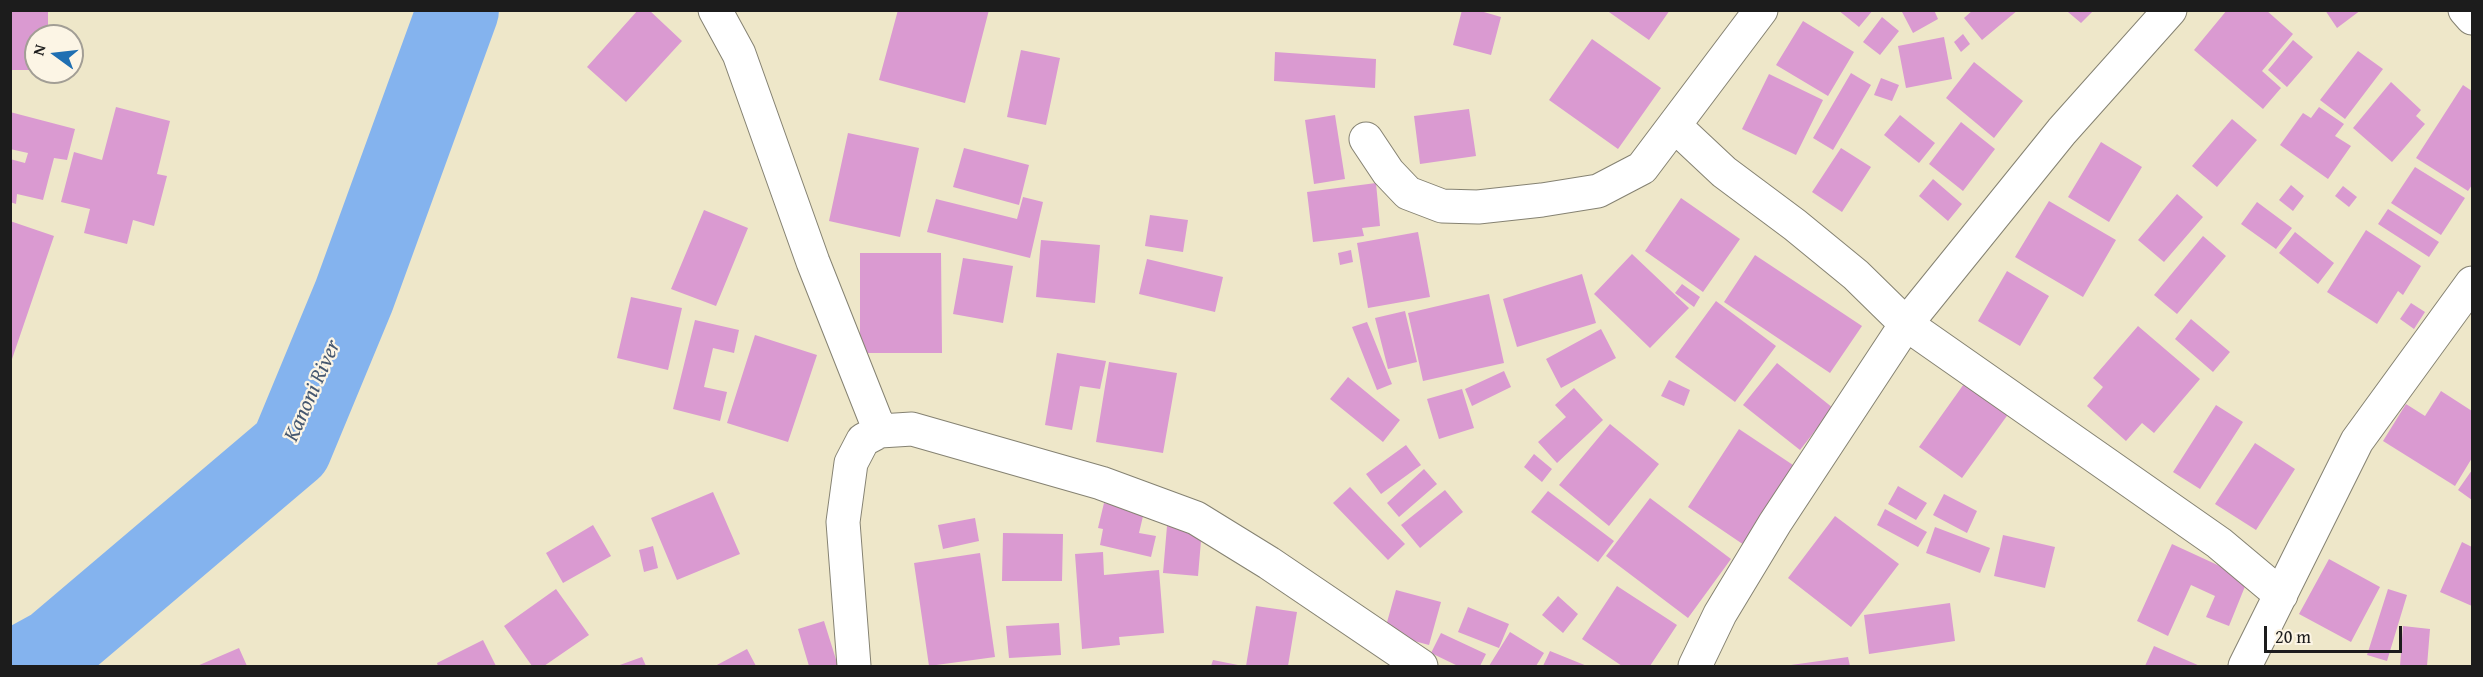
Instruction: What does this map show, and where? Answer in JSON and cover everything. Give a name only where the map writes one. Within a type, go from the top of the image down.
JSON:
[{"type":"street","points":[[715,10],[739,54],[813,262],[880,431]]},
{"type":"street","points":[[1366,139],[1388,172],[1408,193],[1442,206],[1478,207],[1598,191],[1642,168],[1676,127],[1761,10]]},
{"type":"street","points":[[1695,666],[1720,614],[1775,522],[1906,324],[2062,131],[2170,10]]},
{"type":"street","points":[[2465,10],[2472,18]]},
{"type":"street","points":[[1676,127],[1724,172],[1795,225],[1856,275],[1906,324],[2219,543],[2281,595]]},
{"type":"street","points":[[2245,666],[2357,441],[2472,283]]},
{"type":"street","points":[[854,666],[843,522],[851,463],[863,440],[880,431],[912,429],[1101,483],[1196,518],[1269,563],[1421,666]]},
{"type":"building","points":[[10,10],[48,10],[48,24],[24,24],[24,70],[10,70]]},
{"type":"building","points":[[638,10],[649,10],[682,41],[626,102],[587,67]]},
{"type":"building","points":[[898,10],[989,10],[965,103],[879,80]]},
{"type":"building","points":[[1462,10],[1477,10],[1501,17],[1491,55],[1453,45]]},
{"type":"building","points":[[1606,10],[1670,10],[1649,40]]},
{"type":"building","points":[[1838,10],[1873,10],[1859,27]]},
{"type":"building","points":[[1901,10],[1934,10],[1938,19],[1913,33]]},
{"type":"building","points":[[1973,10],[2018,10],[1982,40],[1964,18]]},
{"type":"building","points":[[2070,10],[2094,10],[2081,23],[2068,12]]},
{"type":"building","points":[[2227,10],[2266,10],[2293,34],[2262,71],[2281,88],[2263,109],[2194,50]]},
{"type":"building","points":[[2325,10],[2361,10],[2337,28]]},
{"type":"building","points":[[1882,17],[1899,31],[1880,55],[1863,42]]},
{"type":"building","points":[[1803,21],[1854,52],[1828,96],[1776,65]]},
{"type":"building","points":[[1963,34],[1970,44],[1961,52],[1954,42]]},
{"type":"building","points":[[1944,37],[1952,79],[1906,88],[1898,46]]},
{"type":"building","points":[[1592,39],[1661,88],[1618,149],[1549,100]]},
{"type":"building","points":[[2293,40],[2313,57],[2287,87],[2268,70]]},
{"type":"building","points":[[1021,50],[1060,58],[1046,125],[1007,117]]},
{"type":"building","points":[[2358,51],[2383,69],[2345,119],[2320,100]]},
{"type":"building","points":[[1275,52],[1376,59],[1375,88],[1274,81]]},
{"type":"building","points":[[1974,62],[2023,101],[1994,138],[1946,98]]},
{"type":"building","points":[[1851,73],[1871,85],[1833,150],[1813,138]]},
{"type":"building","points":[[1769,74],[1823,100],[1796,155],[1742,129]]},
{"type":"building","points":[[1881,78],[1899,85],[1892,101],[1874,95]]},
{"type":"building","points":[[2391,82],[2421,110],[2416,116],[2425,124],[2392,162],[2353,128]]},
{"type":"building","points":[[2463,85],[2472,91],[2472,185],[2468,191],[2416,158]]},
{"type":"building","points":[[116,107],[170,121],[157,174],[167,176],[154,226],[133,220],[127,244],[84,233],[90,209],[61,202],[74,152],[102,160]]},
{"type":"building","points":[[2319,107],[2344,124],[2335,136],[2351,146],[2328,179],[2280,145],[2303,113],[2311,118]]},
{"type":"building","points":[[1469,109],[1476,156],[1420,164],[1414,116]]},
{"type":"building","points":[[10,112],[75,129],[67,160],[54,158],[43,200],[17,194],[16,204],[10,202],[10,159],[25,163],[28,153],[10,149]]},
{"type":"building","points":[[1335,115],[1345,179],[1314,184],[1305,120]]},
{"type":"building","points":[[1900,115],[1935,143],[1919,163],[1884,135]]},
{"type":"building","points":[[2232,119],[2257,140],[2217,187],[2192,166]]},
{"type":"building","points":[[1961,122],[1995,149],[1963,191],[1929,164]]},
{"type":"building","points":[[848,133],[919,148],[900,237],[829,221]]},
{"type":"building","points":[[2101,142],[2142,167],[2109,222],[2068,197]]},
{"type":"building","points":[[964,148],[1029,165],[1019,205],[953,187]]},
{"type":"building","points":[[1841,148],[1871,167],[1842,212],[1812,192]]},
{"type":"building","points":[[2415,167],[2465,198],[2441,235],[2391,203]]},
{"type":"building","points":[[1933,179],[1962,204],[1948,221],[1919,196]]},
{"type":"building","points":[[1376,183],[1380,226],[1362,228],[1364,236],[1313,242],[1307,192]]},
{"type":"building","points":[[2291,185],[2304,196],[2293,211],[2279,200]]},
{"type":"building","points":[[2343,186],[2357,197],[2349,207],[2335,196]]},
{"type":"building","points":[[2177,194],[2203,217],[2164,262],[2138,240]]},
{"type":"building","points":[[1023,197],[1043,202],[1030,258],[927,232],[936,199],[1017,219]]},
{"type":"building","points":[[1681,198],[1740,239],[1703,292],[1645,251]]},
{"type":"building","points":[[2049,201],[2116,240],[2083,297],[2015,257]]},
{"type":"building","points":[[2257,202],[2292,228],[2276,249],[2241,224]]},
{"type":"building","points":[[2388,209],[2439,242],[2429,257],[2378,224]]},
{"type":"building","points":[[704,210],[748,228],[716,306],[671,289]]},
{"type":"building","points":[[1150,215],[1188,220],[1183,252],[1145,246]]},
{"type":"building","points":[[10,221],[54,236],[11,362],[10,362]]},
{"type":"building","points":[[2366,230],[2421,266],[2403,295],[2398,291],[2377,324],[2327,292]]},
{"type":"building","points":[[1418,232],[1430,297],[1368,308],[1357,243]]},
{"type":"building","points":[[2295,232],[2334,263],[2318,284],[2279,253]]},
{"type":"building","points":[[2203,236],[2226,256],[2177,314],[2154,295]]},
{"type":"building","points":[[1041,240],[1100,245],[1095,303],[1036,297]]},
{"type":"building","points":[[1351,250],[1353,262],[1340,265],[1338,253]]},
{"type":"building","points":[[860,253],[941,253],[942,353],[860,353]]},
{"type":"building","points":[[1632,254],[1689,308],[1650,348],[1594,294]]},
{"type":"building","points":[[1755,255],[1862,326],[1830,373],[1724,302]]},
{"type":"building","points":[[963,258],[1013,266],[1003,323],[953,314]]},
{"type":"building","points":[[1147,259],[1223,277],[1215,312],[1139,294]]},
{"type":"building","points":[[2007,271],[2049,296],[2020,346],[1978,321]]},
{"type":"building","points":[[1582,274],[1596,323],[1517,347],[1503,299]]},
{"type":"building","points":[[1682,284],[1700,297],[1694,307],[1675,293]]},
{"type":"building","points":[[1489,294],[1504,363],[1423,381],[1408,313]]},
{"type":"building","points":[[631,297],[682,308],[668,370],[617,358]]},
{"type":"building","points":[[1716,301],[1776,346],[1735,402],[1675,357]]},
{"type":"building","points":[[2411,303],[2425,312],[2414,329],[2400,319]]},
{"type":"building","points":[[1405,311],[1417,362],[1388,369],[1375,318]]},
{"type":"building","points":[[2191,319],[2230,352],[2213,372],[2175,339]]},
{"type":"building","points":[[695,320],[739,330],[734,353],[713,348],[704,387],[727,392],[720,421],[673,409]]},
{"type":"building","points":[[1367,322],[1392,384],[1377,390],[1352,327]]},
{"type":"building","points":[[2138,326],[2200,379],[2154,433],[2142,423],[2126,441],[2087,406],[2103,387],[2093,378]]},
{"type":"building","points":[[1601,329],[1616,358],[1561,388],[1546,359]]},
{"type":"building","points":[[755,335],[817,355],[788,442],[727,423]]},
{"type":"building","points":[[1057,353],[1106,361],[1100,389],[1080,386],[1072,430],[1045,425]]},
{"type":"building","points":[[1109,362],[1177,373],[1163,453],[1096,442]]},
{"type":"building","points":[[1777,363],[1833,408],[1800,450],[1743,405]]},
{"type":"building","points":[[1504,371],[1511,387],[1472,406],[1465,389]]},
{"type":"building","points":[[1348,377],[1400,420],[1383,442],[1330,399]]},
{"type":"building","points":[[1669,380],[1690,390],[1684,406],[1661,396]]},
{"type":"building","points":[[1966,381],[2009,413],[1962,478],[1919,447]]},
{"type":"building","points":[[1574,388],[1603,420],[1557,463],[1538,442],[1566,417],[1555,405]]},
{"type":"building","points":[[1462,389],[1474,428],[1439,439],[1427,399]]},
{"type":"building","points":[[2441,391],[2472,411],[2472,458],[2455,486],[2383,441],[2406,404],[2425,416]]},
{"type":"building","points":[[2216,405],[2243,422],[2200,489],[2173,472]]},
{"type":"building","points":[[1610,424],[1659,464],[1609,526],[1559,485]]},
{"type":"building","points":[[1739,429],[1799,469],[1747,547],[1688,507]]},
{"type":"building","points":[[2255,443],[2295,469],[2256,530],[2215,504]]},
{"type":"building","points":[[1406,445],[1421,465],[1381,494],[1366,474]]},
{"type":"building","points":[[1534,454],[1552,469],[1542,482],[1524,467]]},
{"type":"building","points":[[1424,469],[1437,484],[1399,517],[1387,503]]},
{"type":"building","points":[[2472,470],[2472,500],[2458,490]]},
{"type":"building","points":[[1898,486],[1927,503],[1916,520],[1888,504]]},
{"type":"building","points":[[1350,487],[1405,544],[1388,560],[1333,503]]},
{"type":"building","points":[[1445,490],[1463,512],[1420,548],[1401,525]]},
{"type":"building","points":[[1548,491],[1614,541],[1598,562],[1531,512]]},
{"type":"building","points":[[713,492],[740,554],[677,580],[651,518]]},
{"type":"building","points":[[1944,494],[1977,511],[1967,533],[1933,515]]},
{"type":"building","points":[[1650,498],[1731,559],[1688,618],[1606,556]]},
{"type":"building","points":[[1104,503],[1144,512],[1139,533],[1156,536],[1151,557],[1100,545],[1103,529],[1098,528]]},
{"type":"building","points":[[1885,509],[1927,532],[1918,547],[1877,525]]},
{"type":"building","points":[[1835,516],[1899,564],[1851,627],[1788,578]]},
{"type":"building","points":[[975,518],[979,541],[943,549],[938,525]]},
{"type":"building","points":[[593,525],[611,556],[563,583],[546,553]]},
{"type":"building","points":[[1167,526],[1202,529],[1198,576],[1163,573]]},
{"type":"building","points":[[1935,527],[1990,548],[1980,573],[1926,553]]},
{"type":"building","points":[[1003,533],[1063,534],[1062,581],[1002,581]]},
{"type":"building","points":[[2003,535],[2055,547],[2045,588],[1994,576]]},
{"type":"building","points":[[2462,542],[2472,547],[2472,606],[2440,592]]},
{"type":"building","points":[[2172,544],[2248,579],[2229,626],[2206,617],[2215,596],[2191,585],[2168,636],[2137,621]]},
{"type":"building","points":[[653,546],[658,568],[644,572],[639,550]]},
{"type":"building","points":[[1103,552],[1104,575],[1159,570],[1164,633],[1119,637],[1120,645],[1082,649],[1075,554]]},
{"type":"building","points":[[980,553],[995,657],[929,666],[914,563]]},
{"type":"building","points":[[2329,559],[2380,587],[2351,642],[2299,614]]},
{"type":"building","points":[[1617,586],[1677,625],[1650,666],[1622,666],[1582,639]]},
{"type":"building","points":[[556,589],[589,635],[544,666],[532,666],[504,626]]},
{"type":"building","points":[[2388,589],[2407,595],[2387,661],[2367,655]]},
{"type":"building","points":[[1396,590],[1441,602],[1429,645],[1384,633]]},
{"type":"building","points":[[1558,596],[1578,614],[1563,633],[1542,615]]},
{"type":"building","points":[[1950,603],[1955,641],[1869,654],[1864,615]]},
{"type":"building","points":[[1256,606],[1297,612],[1288,666],[1246,666]]},
{"type":"building","points":[[1468,607],[1509,624],[1499,648],[1458,632]]},
{"type":"building","points":[[824,621],[838,666],[809,666],[798,629]]},
{"type":"building","points":[[1059,623],[1061,655],[1009,658],[1006,626]]},
{"type":"building","points":[[2403,626],[2430,629],[2427,666],[2400,666]]},
{"type":"building","points":[[1510,632],[1544,653],[1536,666],[1489,666]]},
{"type":"building","points":[[1441,633],[1486,654],[1480,666],[1458,666],[1431,653]]},
{"type":"building","points":[[483,640],[496,666],[438,666],[437,663]]},
{"type":"building","points":[[2154,646],[2200,666],[2145,666]]},
{"type":"building","points":[[239,648],[247,666],[197,666]]},
{"type":"building","points":[[747,649],[756,666],[715,666]]},
{"type":"building","points":[[1550,651],[1587,666],[1543,666]]},
{"type":"building","points":[[642,657],[646,666],[617,666]]},
{"type":"building","points":[[1848,657],[1850,666],[1791,665]]},
{"type":"building","points":[[1213,660],[1238,665],[1238,666],[1211,666]]},
{"type":"waterway","name":"Kanoni River","points":[[23,666],[54,649],[291,448],[354,296],[458,10]]}]
